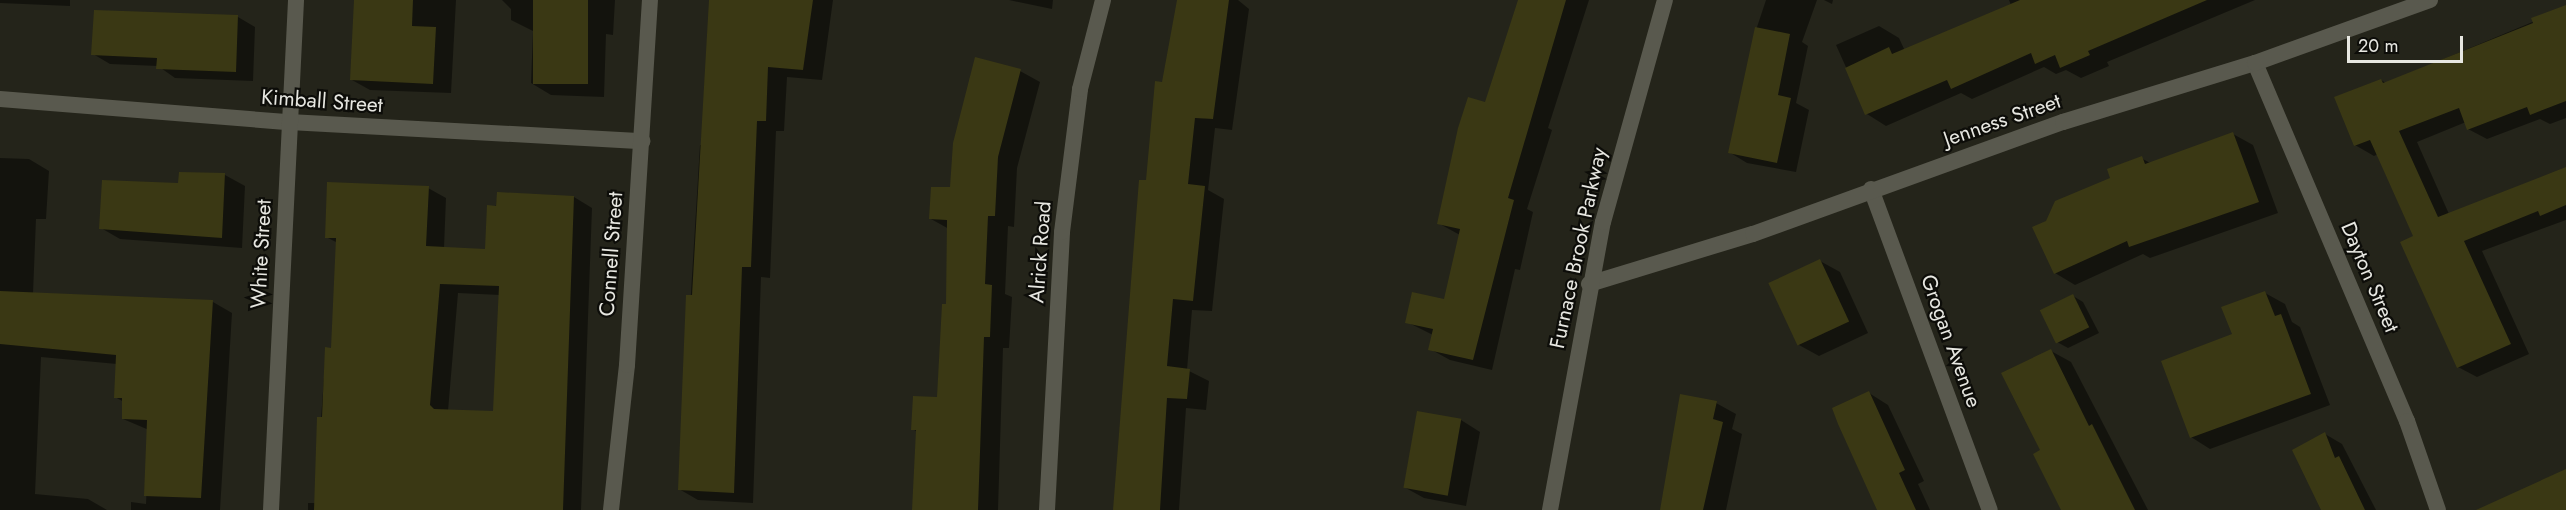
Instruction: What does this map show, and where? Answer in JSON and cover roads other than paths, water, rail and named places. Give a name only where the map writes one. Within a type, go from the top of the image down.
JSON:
[{"type":"street","name":"White Street","points":[[272,510],[296,0]]},
{"type":"street","name":"Connell Street","points":[[611,510],[627,365],[650,0]]},
{"type":"street","name":"Alrick Road","points":[[1047,510],[1062,232],[1080,89],[1103,0]]},
{"type":"street","name":"Furnace Brook Parkway","points":[[1550,510],[1589,284],[1665,0]]},
{"type":"street","name":"Jenness Street","points":[[1589,284],[1753,234],[1870,189],[2063,122],[2255,63],[2430,0]]},
{"type":"street","name":"Dayton Street","points":[[2255,63],[2407,421],[2438,510]]},
{"type":"street","name":"Kimball Street","points":[[0,99],[289,122],[642,141]]},
{"type":"street","name":"Grogan Avenue","points":[[1870,189],[1990,510]]}]
